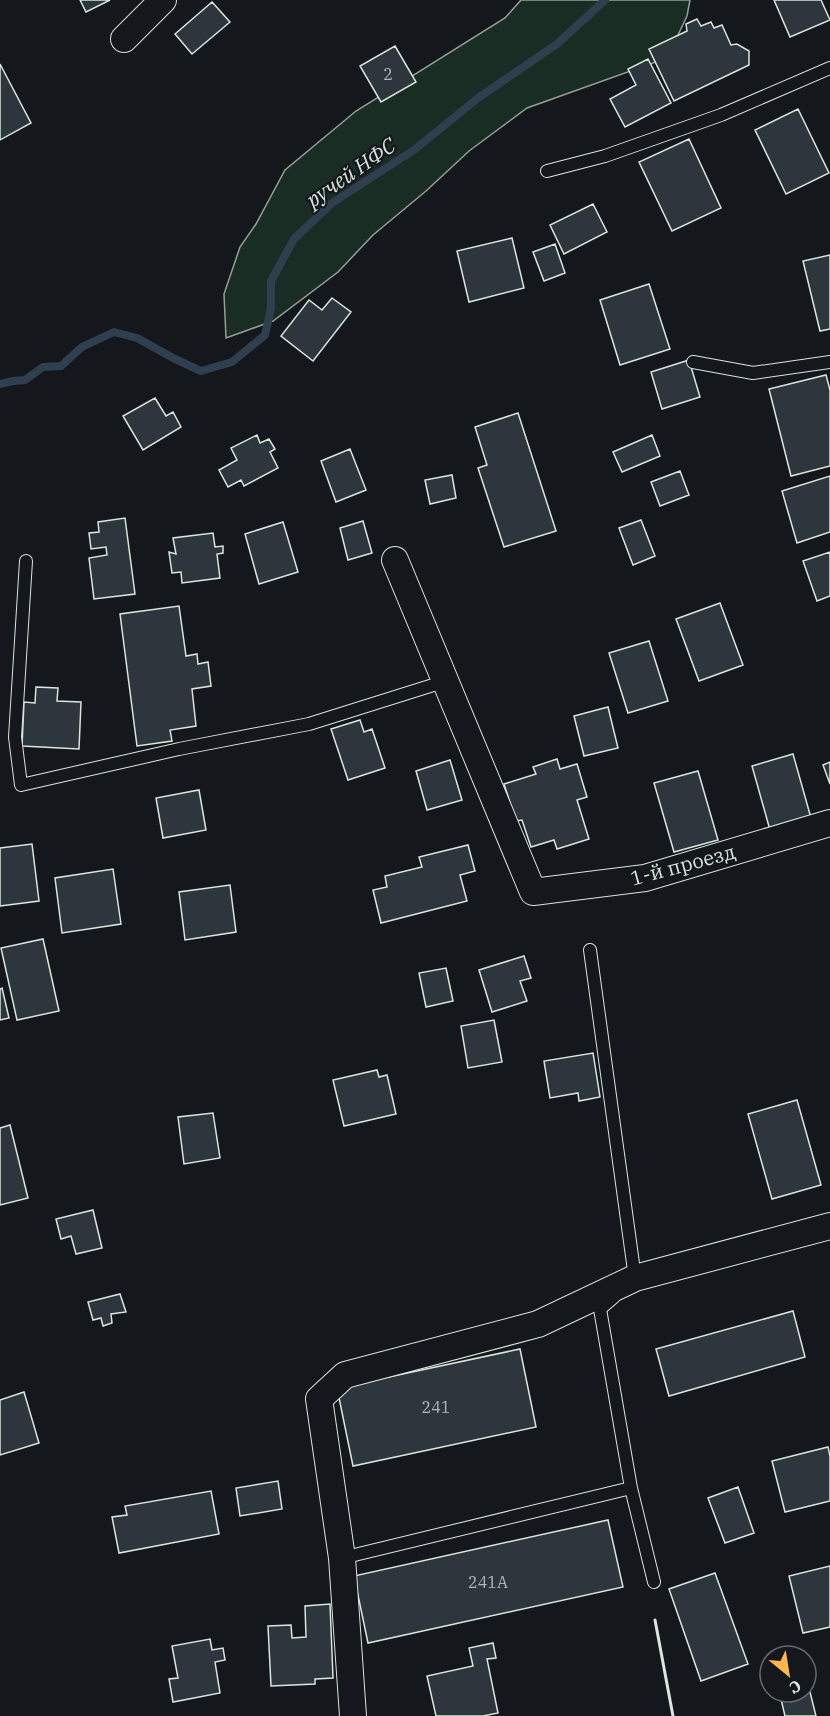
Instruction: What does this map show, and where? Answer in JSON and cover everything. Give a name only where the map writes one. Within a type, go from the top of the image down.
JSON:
[{"type":"street","points":[[124,39],[163,0]]},
{"type":"street","points":[[395,560],[446,681]]},
{"type":"street","name":"1-й проезд","points":[[446,681],[532,892],[645,878],[830,823]]},
{"type":"street","points":[[353,1716],[342,1558],[319,1399],[345,1375],[538,1324],[635,1278],[830,1226]]},
{"type":"lane","points":[[547,171],[605,156],[721,115],[830,68]]},
{"type":"lane","points":[[693,362],[753,373],[830,362]]},
{"type":"lane","points":[[26,561],[15,736],[21,784],[179,749],[309,724],[446,681]]},
{"type":"lane","points":[[590,950],[635,1278],[600,1309],[631,1488],[654,1582]]},
{"type":"lane","points":[[342,1558],[631,1488]]},
{"type":"green space","points":[[521,0],[690,0],[687,16],[667,58],[527,108],[469,151],[373,235],[338,272],[273,321],[226,338],[224,294],[240,247],[256,224],[285,170],[356,111],[505,18]]},
{"type":"building","points":[[80,0],[110,0],[86,12]]},
{"type":"building","points":[[774,0],[821,0],[830,20],[790,37]]},
{"type":"building","points":[[212,2],[230,22],[192,54],[175,34]]},
{"type":"building","points":[[697,19],[701,26],[711,22],[714,28],[722,25],[731,45],[737,44],[749,51],[749,65],[674,101],[649,49],[687,31],[686,24]]},
{"type":"building","points":[[395,46],[416,82],[381,102],[360,66]]},
{"type":"building","points":[[648,59],[671,103],[625,127],[610,99],[636,85],[628,69]]},
{"type":"building","points":[[0,64],[31,123],[0,140]]},
{"type":"building","points":[[798,109],[829,173],[786,194],[755,130]]},
{"type":"building","points":[[689,139],[721,208],[672,231],[639,162]]},
{"type":"building","points":[[593,204],[607,232],[564,254],[550,225]]},
{"type":"building","points":[[512,238],[524,288],[469,302],[457,251]]},
{"type":"building","points":[[555,244],[565,273],[544,281],[533,252]]},
{"type":"building","points":[[830,255],[830,329],[820,331],[803,261]]},
{"type":"building","points":[[649,284],[670,349],[620,365],[600,300]]},
{"type":"building","points":[[332,298],[351,312],[313,361],[281,336],[309,300],[322,310]]},
{"type":"building","points":[[689,360],[700,397],[662,409],[651,372]]},
{"type":"building","points":[[826,375],[830,390],[830,466],[791,476],[769,389]]},
{"type":"building","points":[[155,398],[166,416],[173,412],[181,427],[143,450],[123,416]]},
{"type":"building","points":[[518,413],[556,531],[504,547],[478,468],[487,465],[475,427]]},
{"type":"building","points":[[257,435],[260,443],[269,439],[275,449],[270,452],[278,468],[244,486],[241,480],[228,487],[219,470],[237,460],[231,448]]},
{"type":"building","points":[[652,435],[660,456],[622,472],[613,452]]},
{"type":"building","points":[[350,449],[366,490],[336,502],[321,461]]},
{"type":"building","points":[[680,471],[689,495],[660,506],[651,482]]},
{"type":"building","points":[[452,475],[456,498],[430,504],[425,480]]},
{"type":"building","points":[[830,476],[830,532],[797,543],[782,491]]},
{"type":"building","points":[[125,518],[135,594],[94,599],[89,558],[107,555],[106,547],[91,549],[89,533],[99,532],[98,522]]},
{"type":"building","points":[[641,520],[655,556],[633,565],[619,528]]},
{"type":"building","points":[[363,521],[372,553],[348,560],[340,528]]},
{"type":"building","points":[[283,522],[298,572],[259,584],[245,534]]},
{"type":"building","points":[[213,533],[215,547],[223,546],[223,553],[217,554],[220,578],[182,583],[181,572],[172,573],[169,552],[176,554],[173,538]]},
{"type":"building","points":[[830,552],[830,596],[817,601],[803,561]]},
{"type":"building","points":[[720,603],[743,665],[699,681],[676,619]]},
{"type":"building","points":[[179,606],[186,656],[197,654],[198,664],[208,662],[211,686],[192,689],[196,726],[170,730],[172,741],[137,746],[120,614]]},
{"type":"building","points":[[649,641],[668,701],[628,713],[609,653]]},
{"type":"building","points":[[36,687],[58,688],[57,701],[81,702],[79,749],[22,746],[24,702],[35,703]]},
{"type":"building","points":[[608,707],[618,748],[584,756],[574,716]]},
{"type":"building","points":[[360,720],[364,732],[372,729],[385,768],[348,780],[331,729]]},
{"type":"building","points":[[793,754],[811,818],[770,830],[752,766]]},
{"type":"building","points":[[557,759],[560,769],[577,764],[587,797],[577,800],[589,839],[557,849],[554,840],[531,847],[522,820],[516,821],[504,784],[536,774],[533,767]]},
{"type":"building","points":[[450,760],[462,800],[427,810],[416,771]]},
{"type":"building","points":[[830,762],[830,784],[823,765]]},
{"type":"building","points":[[698,771],[718,840],[674,852],[654,783]]},
{"type":"building","points":[[199,790],[206,830],[163,838],[156,798]]},
{"type":"building","points":[[32,844],[39,901],[0,906],[0,848]]},
{"type":"building","points":[[468,845],[475,871],[460,875],[467,901],[381,923],[373,890],[387,887],[385,876],[422,867],[419,857]]},
{"type":"building","points":[[113,869],[121,924],[62,933],[55,878]]},
{"type":"building","points":[[230,885],[236,932],[185,940],[179,892]]},
{"type":"building","points":[[43,939],[59,1011],[17,1020],[1,948]]},
{"type":"building","points":[[524,956],[531,978],[520,981],[527,1001],[492,1012],[479,970]]},
{"type":"building","points":[[446,968],[453,1001],[426,1007],[419,973]]},
{"type":"building","points":[[2,988],[9,1018],[0,1020],[0,989]]},
{"type":"building","points":[[494,1020],[502,1062],[468,1068],[461,1026]]},
{"type":"building","points":[[593,1053],[600,1097],[579,1101],[578,1093],[550,1098],[544,1061]]},
{"type":"building","points":[[377,1070],[379,1077],[387,1075],[396,1114],[344,1126],[333,1080]]},
{"type":"building","points":[[797,1100],[821,1185],[772,1199],[748,1114]]},
{"type":"building","points":[[213,1113],[220,1158],[184,1164],[178,1117]]},
{"type":"building","points":[[10,1125],[28,1198],[0,1205],[0,1128]]},
{"type":"building","points":[[93,1210],[102,1248],[76,1254],[71,1236],[61,1239],[56,1219]]},
{"type":"building","points":[[120,1294],[126,1312],[111,1314],[112,1323],[103,1326],[101,1318],[93,1320],[88,1302]]},
{"type":"building","points":[[793,1311],[805,1357],[669,1396],[656,1349]]},
{"type":"building","points":[[520,1349],[536,1427],[353,1466],[337,1388]]},
{"type":"building","points":[[24,1392],[39,1443],[0,1455],[0,1400]]},
{"type":"building","points":[[828,1447],[830,1501],[785,1512],[772,1461]]},
{"type":"building","points":[[278,1481],[282,1509],[240,1516],[236,1488]]},
{"type":"building","points":[[738,1487],[754,1533],[725,1543],[708,1498]]},
{"type":"building","points":[[211,1491],[219,1534],[119,1553],[112,1517],[127,1515],[125,1506]]},
{"type":"building","points":[[608,1520],[623,1587],[368,1643],[354,1576]]},
{"type":"building","points":[[830,1566],[830,1627],[803,1633],[789,1576]]},
{"type":"building","points":[[715,1573],[748,1664],[701,1681],[669,1589]]},
{"type":"building","points":[[330,1604],[333,1678],[315,1679],[315,1684],[271,1686],[268,1626],[291,1625],[292,1638],[306,1637],[305,1606]]},
{"type":"building","points":[[210,1639],[212,1650],[223,1648],[225,1660],[215,1662],[220,1693],[173,1702],[169,1679],[178,1678],[172,1646]]},
{"type":"building","points":[[493,1643],[496,1658],[487,1659],[498,1713],[483,1716],[436,1716],[427,1676],[473,1666],[469,1648]]},
{"type":"building","points":[[782,1704],[813,1704],[816,1716],[785,1716]]},
{"type":"waterway","name":"ручей НФС","points":[[0,384],[25,380],[43,367],[61,366],[82,347],[114,332],[137,338],[201,371],[232,362],[265,335],[271,308],[271,281],[294,239],[332,203],[414,150],[478,98],[557,44],[605,0]]},
{"type":"wall","points":[[655,1620],[673,1716]]}]
